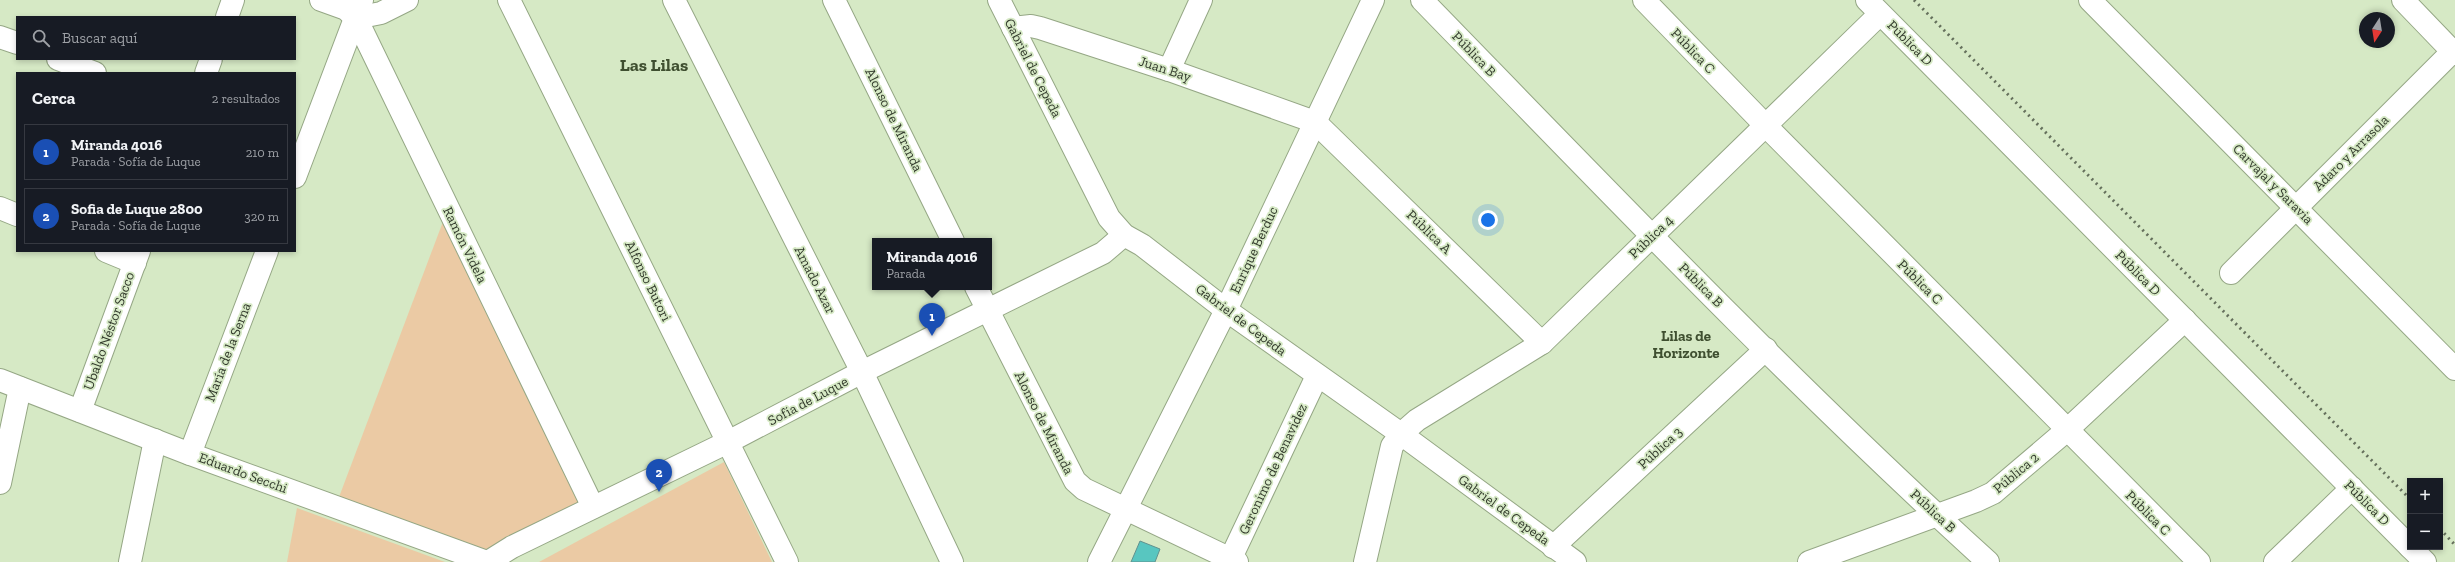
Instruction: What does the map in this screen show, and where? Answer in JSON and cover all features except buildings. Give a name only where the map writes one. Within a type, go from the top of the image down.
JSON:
[{"type":"street","points":[[227,16],[233,0]]},
{"type":"street","points":[[321,0],[346,10],[359,9],[381,13],[407,0]]},
{"type":"street","name":"Alfonso Butori","points":[[509,0],[787,562]]},
{"type":"street","name":"Amado Azar","points":[[674,0],[862,372],[952,562]]},
{"type":"street","name":"Alonso de Miranda","points":[[834,0],[953,238]]},
{"type":"street","name":"Gabriel de Cepeda","points":[[999,0],[1109,218],[1124,235],[1142,245],[1226,310],[1317,376],[1401,434],[1575,562]]},
{"type":"street","points":[[1169,70],[1202,0]]},
{"type":"street","name":"Enrique Berduc","points":[[1099,562],[1226,310],[1373,0]]},
{"type":"street","name":"Pública B","points":[[1422,0],[1651,236],[1936,514],[1988,562]]},
{"type":"street","name":"Pública C","points":[[1644,0],[1767,127],[2199,562]]},
{"type":"street","name":"Carvajal y Saravia","points":[[2090,0],[2455,369]]},
{"type":"street","points":[[2403,0],[2454,51]]},
{"type":"street","name":"Pública 4","points":[[1365,562],[1386,463],[1392,446],[1401,434],[1417,420],[1542,343],[1651,236],[1767,127],[1874,7]]},
{"type":"street","name":"Pública D","points":[[1874,7],[2407,544]]},
{"type":"street","points":[[296,174],[359,9]]},
{"type":"street","name":"Ramón Videla","points":[[359,9],[593,508]]},
{"type":"street","name":"Juan Bay","points":[[1013,28],[1036,27],[1169,70],[1315,122]]},
{"type":"street","points":[[0,37],[16,43]]},
{"type":"street","name":"Adaro y Arrasola","points":[[2231,273],[2454,51]]},
{"type":"street","points":[[61,60],[92,72]]},
{"type":"street","points":[[206,72],[211,60]]},
{"type":"street","name":"Pública A","points":[[1315,122],[1542,343]]},
{"type":"street","points":[[0,208],[16,215]]},
{"type":"street","name":"Sofía de Luque","points":[[488,562],[512,547],[728,442],[862,372],[1103,252],[1124,235]]},
{"type":"street","points":[[111,252],[137,257]]},
{"type":"street","name":"María de la Serna","points":[[190,454],[267,252]]},
{"type":"street","name":"Ubaldo Néstor Sacco","points":[[80,411],[137,257]]},
{"type":"street","name":"Alonso de Miranda","points":[[978,290],[1069,474],[1084,489],[1232,561]]},
{"type":"street","name":"Pública 2","points":[[1809,562],[1936,514],[1976,501],[1993,493],[2067,430],[2185,320]]},
{"type":"street","name":"Pública 3","points":[[1553,547],[1766,349]]},
{"type":"street","name":"Geronimo de Benavidez","points":[[1232,561],[1317,376]]},
{"type":"street","name":"Eduardo Secchi","points":[[0,380],[190,454],[488,562]]},
{"type":"street","points":[[0,483],[20,388]]},
{"type":"street","points":[[130,562],[155,440]]},
{"type":"street","points":[[2275,562],[2352,488]]},
{"type":"street","name":"Pública D","points":[[2413,550],[2425,562]]},
{"type":"shaded area","points":[[444,219],[584,506],[481,556],[336,505]]},
{"type":"shaded area","points":[[724,462],[772,562],[539,562]]},
{"type":"shaded area","points":[[297,508],[445,562],[287,562]]},
{"type":"railway","points":[[1914,0],[2407,496]]},
{"type":"railway","points":[[2443,532],[2455,545]]},
{"type":"place","name":"Miranda 4016","points":[[932,336]]},
{"type":"place","name":"Sofia de Luque 2800","points":[[659,492]]},
{"type":"district","name":"Las Lilas","points":[[654,65]]},
{"type":"district","name":"Lilas de Horizonte","points":[[1686,344]]}]
